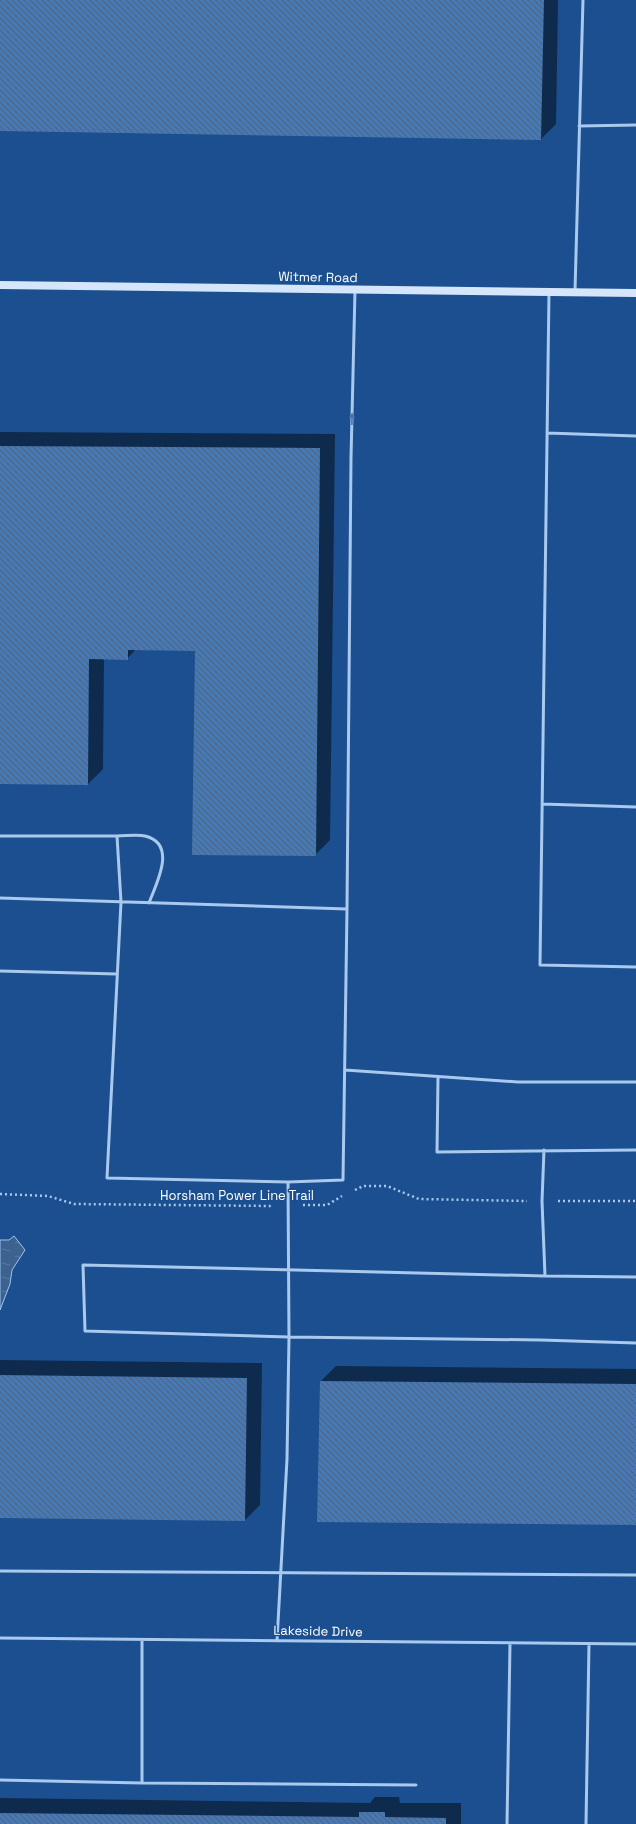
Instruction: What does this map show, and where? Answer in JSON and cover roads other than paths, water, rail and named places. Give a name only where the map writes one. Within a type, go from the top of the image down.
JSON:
[{"type":"street","name":"Witmer Road","points":[[0,285],[636,293]]},
{"type":"lane","points":[[575,292],[583,0]]},
{"type":"lane","points":[[579,126],[636,125]]},
{"type":"lane","points":[[117,836],[121,902],[107,1178],[288,1182],[343,1180],[347,909],[350,458],[355,290]]},
{"type":"lane","points":[[549,292],[540,965],[636,967]]},
{"type":"lane","points":[[547,433],[636,436]]},
{"type":"lane","points":[[542,804],[636,806]]},
{"type":"lane","points":[[0,836],[145,836],[155,840],[162,851],[164,859],[149,903]]},
{"type":"lane","points":[[0,898],[347,909]]},
{"type":"lane","points":[[0,971],[117,974]]},
{"type":"lane","points":[[345,1070],[518,1082],[636,1082]]},
{"type":"lane","points":[[438,1077],[437,1152],[636,1150]]},
{"type":"lane","points":[[544,1150],[542,1201],[545,1276]]},
{"type":"lane","points":[[277,1641],[287,1459],[289,1337],[288,1182]]},
{"type":"lane","points":[[636,1277],[83,1265],[85,1331],[289,1337],[541,1340],[636,1343]]},
{"type":"lane","points":[[0,1571],[281,1574],[636,1575]]},
{"type":"lane","name":"Lakeside Drive","points":[[0,1638],[636,1644]]},
{"type":"lane","points":[[142,1640],[142,1783]]},
{"type":"lane","points":[[507,1824],[510,1644]]},
{"type":"lane","points":[[586,1824],[589,1644]]},
{"type":"lane","points":[[0,1780],[142,1783],[416,1785]]},
{"type":"water","points":[[14,1236],[25,1250],[12,1270],[10,1284],[0,1310],[0,1240],[9,1240]]}]
